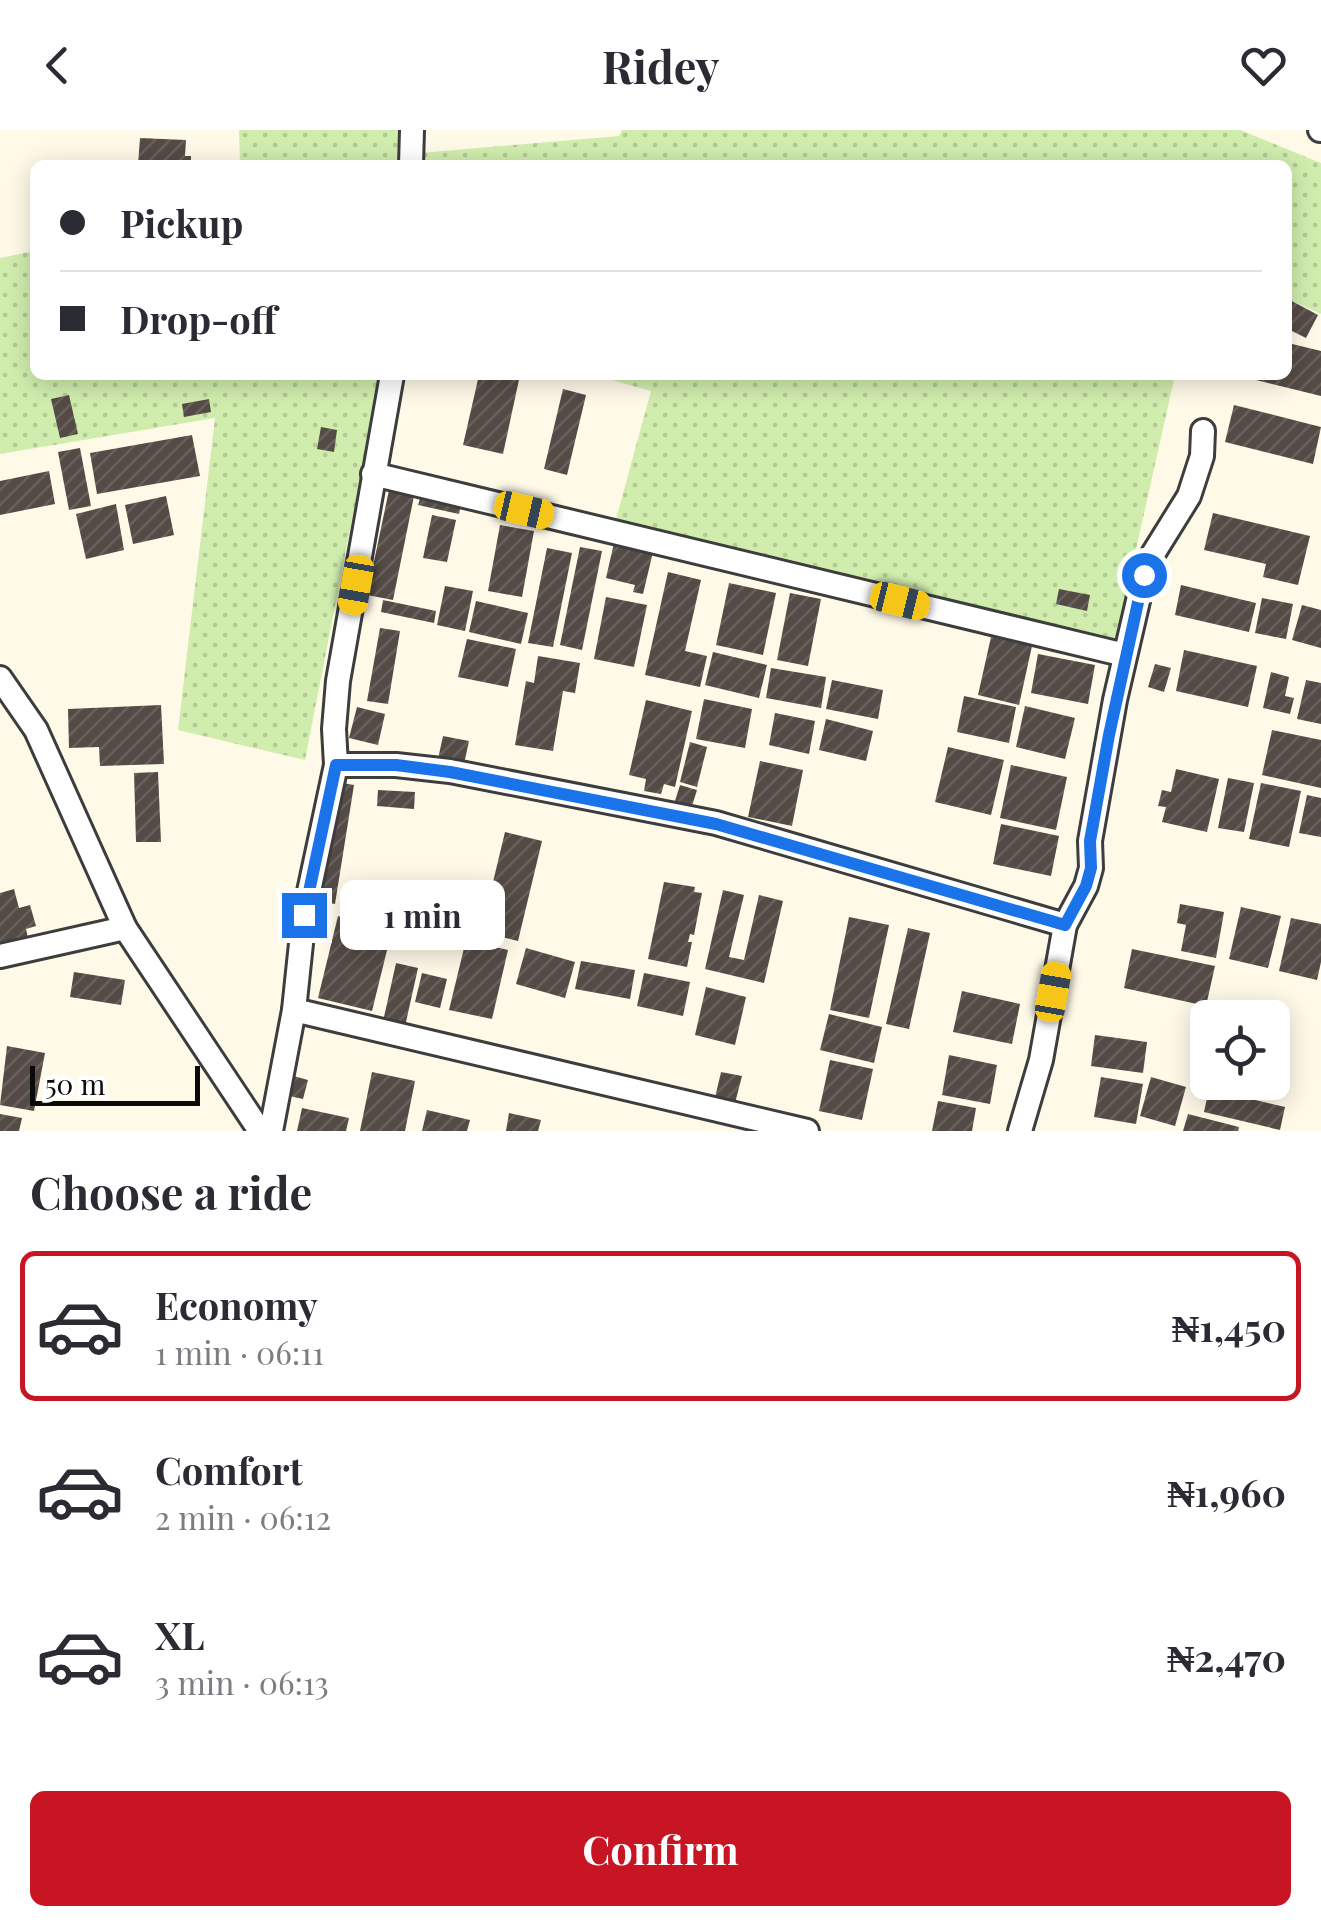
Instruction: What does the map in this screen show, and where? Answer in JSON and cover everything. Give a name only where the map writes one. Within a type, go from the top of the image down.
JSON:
[{"type":"street","points":[[410,160],[412,130]]},
{"type":"street","points":[[270,1131],[294,1010],[304,915],[336,765],[338,681],[391,380]]},
{"type":"street","points":[[1021,1130],[1041,1060],[1065,925],[1091,868],[1090,841],[1147,565],[1189,496],[1197,476],[1202,431]]},
{"type":"street","points":[[373,474],[1126,655]]},
{"type":"street","points":[[0,678],[36,730],[125,928],[260,1131]]},
{"type":"street","points":[[336,765],[396,765],[450,772],[716,824],[1065,925]]},
{"type":"street","points":[[0,956],[125,928]]},
{"type":"street","points":[[294,1010],[808,1131]]},
{"type":"green space","points":[[239,130],[400,130],[397,155],[619,136],[622,130],[1240,130],[1321,163],[1321,314],[1292,301],[1292,160],[240,160]]},
{"type":"green space","points":[[30,252],[30,380],[401,380],[354,509],[305,760],[178,730],[215,418],[0,454],[0,258]]},
{"type":"green space","points":[[612,380],[1174,380],[1116,639],[615,523],[651,391]]},
{"type":"building","points":[[140,138],[186,140],[185,156],[191,156],[191,160],[138,160]]},
{"type":"building","points":[[1292,301],[1318,315],[1306,338],[1292,331]]},
{"type":"building","points":[[1292,344],[1321,351],[1321,396],[1256,380],[1292,380]]},
{"type":"building","points":[[478,380],[519,380],[503,454],[463,445]]},
{"type":"building","points":[[563,389],[586,395],[567,475],[544,469]]},
{"type":"building","points":[[69,395],[78,434],[60,438],[51,399]]},
{"type":"building","points":[[209,399],[211,412],[184,417],[182,404]]},
{"type":"building","points":[[1234,405],[1321,427],[1313,464],[1225,442]]},
{"type":"building","points":[[321,427],[337,430],[334,452],[317,449]]},
{"type":"building","points":[[192,435],[200,476],[97,494],[90,453]]},
{"type":"building","points":[[80,448],[91,506],[69,510],[58,452]]},
{"type":"building","points":[[49,471],[55,504],[0,515],[0,481]]},
{"type":"building","points":[[389,490],[414,496],[393,600],[367,595]]},
{"type":"building","points":[[422,492],[462,501],[459,514],[418,505]]},
{"type":"building","points":[[166,496],[174,535],[133,544],[125,505]]},
{"type":"building","points":[[116,504],[124,550],[86,559],[76,514]]},
{"type":"building","points":[[1213,513],[1310,536],[1298,585],[1263,577],[1266,564],[1204,550]]},
{"type":"building","points":[[432,515],[456,520],[447,562],[423,558]]},
{"type":"building","points":[[500,525],[534,531],[522,597],[488,591]]},
{"type":"building","points":[[614,543],[653,552],[643,594],[633,592],[635,585],[606,578]]},
{"type":"building","points":[[580,547],[602,551],[582,650],[560,645]]},
{"type":"building","points":[[547,548],[572,553],[553,647],[528,643]]},
{"type":"building","points":[[668,572],[701,580],[685,651],[707,656],[700,687],[645,675]]},
{"type":"building","points":[[729,583],[776,593],[763,655],[716,645]]},
{"type":"building","points":[[1181,585],[1256,603],[1249,632],[1175,615]]},
{"type":"building","points":[[445,586],[473,591],[465,631],[437,625]]},
{"type":"building","points":[[1059,589],[1090,595],[1087,611],[1056,604]]},
{"type":"building","points":[[790,593],[821,599],[808,666],[777,660]]},
{"type":"building","points":[[606,597],[647,605],[634,667],[594,659]]},
{"type":"building","points":[[1262,598],[1293,604],[1286,639],[1255,633]]},
{"type":"building","points":[[383,600],[436,611],[434,623],[381,612]]},
{"type":"building","points":[[476,601],[528,613],[521,644],[469,632]]},
{"type":"building","points":[[1302,605],[1321,610],[1321,648],[1292,640]]},
{"type":"building","points":[[380,628],[400,631],[388,704],[367,701]]},
{"type":"building","points":[[991,637],[1032,646],[1019,705],[978,695]]},
{"type":"building","points":[[467,639],[516,649],[508,687],[458,677]]},
{"type":"building","points":[[1184,650],[1257,666],[1248,707],[1176,691]]},
{"type":"building","points":[[713,652],[767,665],[759,698],[705,685]]},
{"type":"building","points":[[1038,654],[1095,665],[1088,704],[1031,693]]},
{"type":"building","points":[[538,656],[580,663],[575,693],[563,691],[553,751],[515,745],[526,681],[534,683]]},
{"type":"building","points":[[1155,664],[1171,668],[1164,692],[1148,687]]},
{"type":"building","points":[[771,668],[826,677],[821,708],[766,698]]},
{"type":"building","points":[[1271,672],[1289,677],[1285,696],[1294,698],[1290,714],[1263,708]]},
{"type":"building","points":[[832,680],[883,690],[878,719],[826,709]]},
{"type":"building","points":[[1306,680],[1321,683],[1321,724],[1297,719]]},
{"type":"building","points":[[964,696],[1016,707],[1009,743],[957,732]]},
{"type":"building","points":[[704,699],[752,709],[745,748],[696,739]]},
{"type":"building","points":[[646,700],[692,711],[675,787],[664,784],[661,794],[644,791],[646,779],[629,775]]},
{"type":"building","points":[[161,705],[164,764],[100,766],[99,747],[69,748],[68,709]]},
{"type":"building","points":[[1025,706],[1075,718],[1065,759],[1016,747]]},
{"type":"building","points":[[357,707],[385,714],[378,745],[349,738]]},
{"type":"building","points":[[775,713],[815,721],[809,754],[769,745]]},
{"type":"building","points":[[826,719],[873,731],[866,761],[819,750]]},
{"type":"building","points":[[1272,730],[1321,740],[1321,788],[1262,775]]},
{"type":"building","points":[[443,736],[469,741],[464,764],[438,759]]},
{"type":"building","points":[[690,742],[707,747],[697,787],[680,782]]},
{"type":"building","points":[[948,747],[1004,760],[991,815],[935,802]]},
{"type":"building","points":[[760,761],[803,770],[792,826],[748,817]]},
{"type":"building","points":[[1011,765],[1067,777],[1056,830],[1000,818]]},
{"type":"building","points":[[1176,769],[1219,779],[1207,832],[1162,822],[1166,807],[1158,806],[1162,790],[1171,792]]},
{"type":"building","points":[[158,772],[161,842],[136,842],[134,773]]},
{"type":"building","points":[[1228,778],[1254,783],[1244,832],[1218,828]]},
{"type":"building","points":[[332,781],[354,785],[335,904],[312,900]]},
{"type":"building","points":[[1261,783],[1301,791],[1289,847],[1249,839]]},
{"type":"building","points":[[680,785],[697,790],[692,806],[675,801]]},
{"type":"building","points":[[378,790],[415,792],[414,809],[377,806]]},
{"type":"building","points":[[1307,795],[1321,798],[1321,837],[1299,833]]},
{"type":"building","points":[[1001,824],[1059,836],[1051,876],[993,864]]},
{"type":"building","points":[[505,832],[542,841],[518,941],[481,932]]},
{"type":"building","points":[[664,882],[695,887],[694,892],[702,893],[694,935],[690,934],[688,942],[692,942],[687,967],[648,959]]},
{"type":"building","points":[[14,889],[19,908],[30,905],[36,926],[26,929],[29,942],[0,951],[0,893]]},
{"type":"building","points":[[723,890],[744,895],[729,957],[744,960],[759,895],[783,901],[764,983],[705,969]]},
{"type":"building","points":[[1180,904],[1224,912],[1216,958],[1181,951],[1186,925],[1177,923]]},
{"type":"building","points":[[1241,907],[1281,916],[1268,968],[1229,959]]},
{"type":"building","points":[[338,916],[392,930],[372,1011],[318,998]]},
{"type":"building","points":[[849,917],[889,925],[869,1018],[830,1010]]},
{"type":"building","points":[[1291,918],[1321,924],[1317,980],[1279,971]]},
{"type":"building","points":[[908,928],[930,933],[909,1029],[886,1024]]},
{"type":"building","points":[[466,940],[508,950],[492,1019],[449,1010]]},
{"type":"building","points":[[526,948],[575,962],[565,998],[516,984]]},
{"type":"building","points":[[1132,949],[1215,966],[1207,1000],[1190,1002],[1124,988]]},
{"type":"building","points":[[581,961],[635,970],[630,999],[575,989]]},
{"type":"building","points":[[396,963],[418,968],[404,1031],[382,1026]]},
{"type":"building","points":[[74,972],[125,980],[121,1005],[70,997]]},
{"type":"building","points":[[422,973],[447,979],[440,1008],[415,1002]]},
{"type":"building","points":[[644,973],[690,982],[683,1016],[637,1006]]},
{"type":"building","points":[[706,987],[746,997],[735,1045],[695,1035]]},
{"type":"building","points":[[962,991],[1020,1004],[1012,1044],[953,1032]]},
{"type":"building","points":[[829,1014],[882,1027],[874,1063],[820,1050]]},
{"type":"building","points":[[1095,1035],[1147,1042],[1143,1073],[1091,1066]]},
{"type":"building","points":[[7,1046],[45,1053],[34,1111],[0,1105]]},
{"type":"building","points":[[949,1055],[997,1065],[990,1104],[942,1095]]},
{"type":"building","points":[[830,1060],[873,1069],[862,1120],[819,1111]]},
{"type":"building","points":[[372,1072],[415,1081],[405,1131],[360,1131]]},
{"type":"building","points":[[721,1072],[742,1076],[734,1107],[714,1102]]},
{"type":"building","points":[[290,1075],[308,1080],[303,1099],[285,1095]]},
{"type":"building","points":[[1101,1077],[1143,1084],[1136,1124],[1094,1117]]},
{"type":"building","points":[[1151,1077],[1186,1087],[1175,1126],[1140,1116]]},
{"type":"building","points":[[1207,1100],[1255,1100],[1285,1107],[1280,1130],[1204,1112]]},
{"type":"building","points":[[938,1101],[976,1108],[972,1131],[932,1131]]},
{"type":"building","points":[[302,1108],[349,1118],[346,1131],[297,1131]]},
{"type":"building","points":[[427,1110],[470,1120],[467,1131],[422,1131]]},
{"type":"building","points":[[509,1113],[541,1120],[538,1131],[506,1131]]},
{"type":"building","points":[[0,1114],[22,1118],[19,1131],[0,1131]]},
{"type":"building","points":[[1188,1114],[1239,1127],[1238,1131],[1183,1131]]},
{"type":"route","points":[[304,915],[336,765],[396,765],[716,824],[1065,925],[1091,868],[1090,841],[1109,735],[1144,575]]}]
